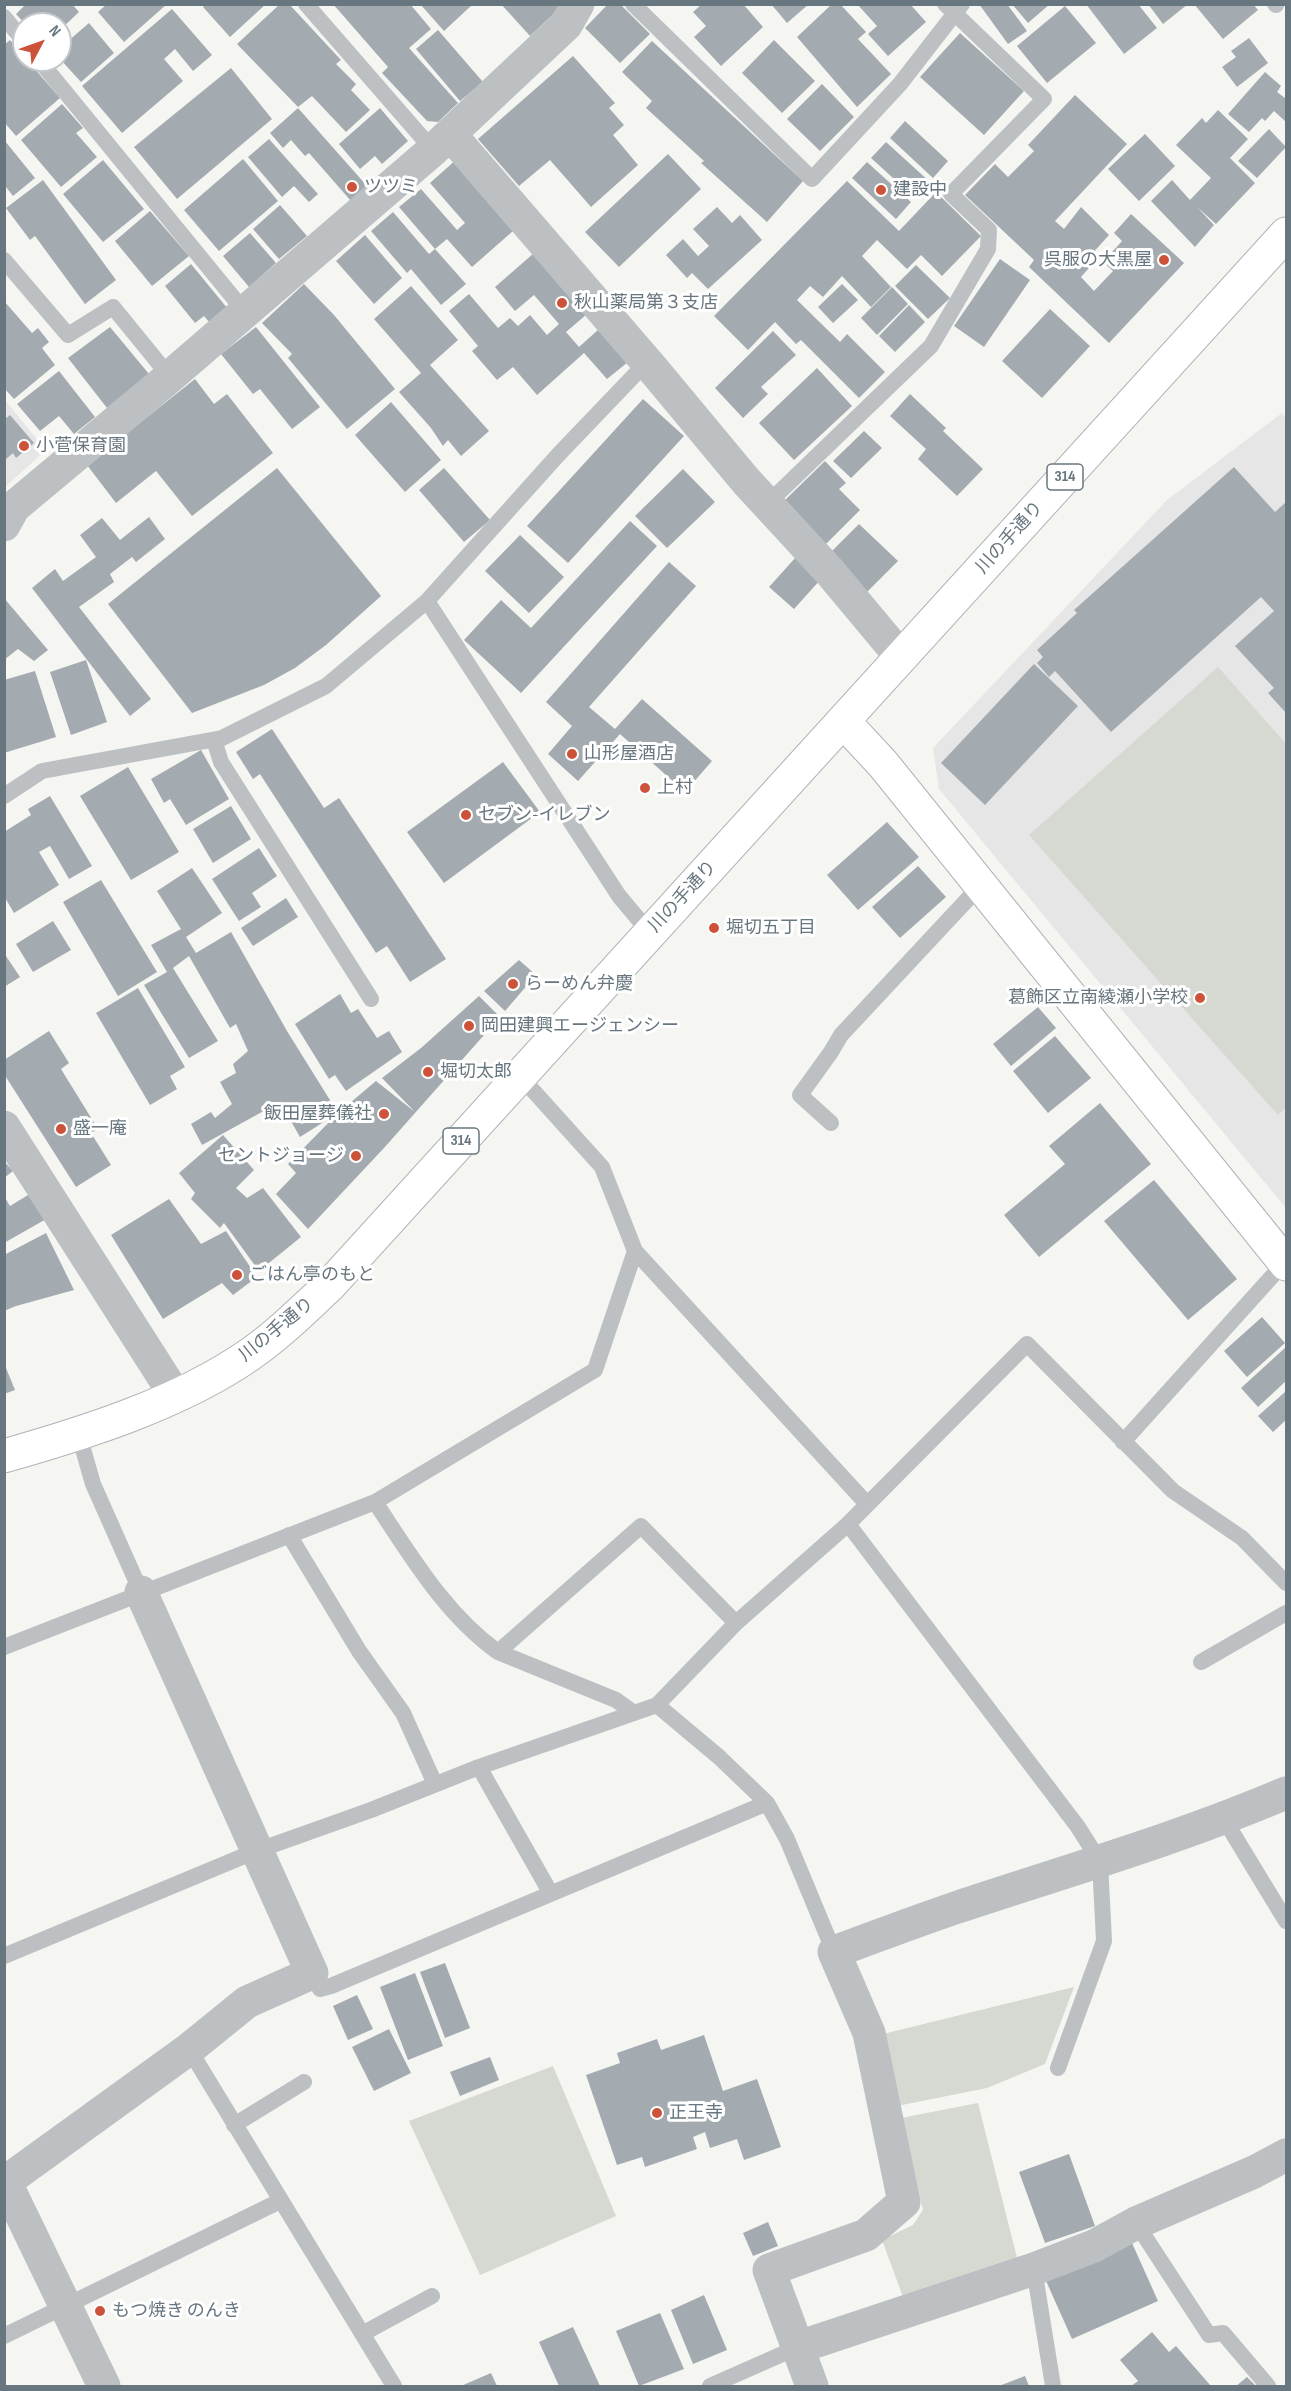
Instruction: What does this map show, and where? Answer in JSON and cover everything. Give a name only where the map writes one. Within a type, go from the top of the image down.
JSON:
[{"type":"main road","name":"川の手通り","points":[[4,1456],[79,1435],[208,1380],[250,1354],[297,1316],[329,1286],[1287,234]]},
{"type":"main road","points":[[844,722],[883,764],[1286,1263]]},
{"type":"street","points":[[4,525],[14,507],[442,142],[566,25],[578,4]]},
{"type":"street","points":[[442,142],[647,362],[766,504],[822,564],[901,657]]},
{"type":"street","points":[[4,1127],[175,1395]]},
{"type":"street","points":[[104,2386],[5,2182],[189,2049],[247,2002],[312,1973],[141,1592]]},
{"type":"street","points":[[812,2386],[769,2271],[866,2235],[904,2202],[869,2033],[834,1952],[954,1909],[1224,1820],[1287,1793]]},
{"type":"street","points":[[796,2348],[1034,2270],[1094,2246],[1136,2223],[1254,2172],[1287,2155]]},
{"type":"lane","points":[[306,4],[442,142]]},
{"type":"lane","points":[[633,4],[812,179],[900,84],[953,8],[1044,99],[951,194],[988,230],[988,249],[931,345],[766,504]]},
{"type":"lane","points":[[49,72],[245,312]]},
{"type":"lane","points":[[4,260],[68,335],[112,307],[170,376]]},
{"type":"lane","points":[[4,796],[42,771],[222,738],[326,686],[427,601],[558,455],[647,362]]},
{"type":"lane","points":[[427,601],[619,896],[650,933]]},
{"type":"lane","points":[[213,740],[221,762],[371,999]]},
{"type":"lane","points":[[831,1123],[800,1095],[841,1035],[980,886]]},
{"type":"lane","points":[[520,1076],[603,1167],[635,1251],[867,1504]]},
{"type":"lane","points":[[4,1647],[375,1502],[595,1370],[635,1251]]},
{"type":"lane","points":[[1124,1442],[1286,1263]]},
{"type":"lane","points":[[4,1956],[256,1851],[371,1810],[479,1767],[657,1705],[736,1623],[848,1524],[1027,1344],[1173,1491],[1242,1538],[1287,1583]]},
{"type":"lane","points":[[79,1435],[93,1484],[141,1592]]},
{"type":"lane","points":[[375,1502],[430,1585],[486,1644],[498,1652],[616,1700],[634,1713]]},
{"type":"lane","points":[[848,1524],[1078,1827],[1100,1862],[1104,1941],[1058,2068]]},
{"type":"lane","points":[[498,1652],[641,1526],[736,1623]]},
{"type":"lane","points":[[289,1536],[359,1652],[403,1713],[435,1784]]},
{"type":"lane","points":[[1201,1662],[1287,1613]]},
{"type":"lane","points":[[657,1705],[719,1757],[766,1803],[787,1839],[834,1952]]},
{"type":"lane","points":[[479,1767],[549,1892]]},
{"type":"lane","points":[[312,1973],[320,1989],[331,1986],[549,1892],[766,1803]]},
{"type":"lane","points":[[1224,1820],[1287,1921]]},
{"type":"lane","points":[[189,2049],[394,2386]]},
{"type":"lane","points":[[234,2125],[304,2082]]},
{"type":"lane","points":[[4,2336],[280,2200]]},
{"type":"lane","points":[[1136,2223],[1209,2335],[1223,2333],[1268,2386]]},
{"type":"lane","points":[[1034,2270],[1053,2386]]},
{"type":"lane","points":[[362,2334],[432,2296]]},
{"type":"lane","points":[[710,2386],[796,2348]]},
{"type":"shaded area","name":"小菅保育園","points":[[4,399],[46,450],[5,487],[4,487]]},
{"type":"shaded area","name":"葛飾区立南綾瀬小学校","points":[[1282,413],[1286,419],[1286,1208],[939,789],[933,748],[1167,500]]},
{"type":"shaded area","points":[[1218,667],[1286,744],[1286,1108],[1278,1115],[1029,835]]},
{"type":"shaded area","points":[[1074,1987],[1045,2064],[987,2088],[897,2106],[883,2034]]},
{"type":"shaded area","points":[[553,2066],[616,2216],[480,2275],[409,2121]]},
{"type":"shaded area","points":[[978,2103],[1017,2258],[903,2297],[882,2240],[913,2225],[923,2210],[901,2118]]},
{"type":"building","points":[[26,4],[72,4],[79,12],[72,19],[72,12],[18,12]]},
{"type":"building","points":[[107,4],[167,4],[124,42],[98,12]]},
{"type":"building","points":[[206,4],[266,4],[230,37],[203,7]]},
{"type":"building","points":[[280,4],[289,4],[341,60],[336,64],[356,84],[351,90],[370,110],[346,132],[312,96],[298,107],[237,44]]},
{"type":"building","points":[[333,4],[410,4],[431,29],[409,48],[458,103],[438,122],[427,121],[382,73],[388,67]]},
{"type":"building","points":[[420,4],[473,4],[444,31]]},
{"type":"building","points":[[501,4],[559,4],[561,7],[530,36]]},
{"type":"building","points":[[608,4],[620,4],[650,34],[620,63],[585,28]]},
{"type":"building","points":[[702,4],[743,4],[763,27],[721,66],[694,37],[706,26],[693,12]]},
{"type":"building","points":[[771,4],[809,4],[787,23]]},
{"type":"building","points":[[832,4],[840,4],[866,32],[858,39],[891,74],[857,107],[797,37]]},
{"type":"building","points":[[857,4],[910,4],[926,22],[888,56],[868,34],[877,26]]},
{"type":"building","points":[[979,4],[1007,4],[1027,31],[1008,44]]},
{"type":"building","points":[[1012,4],[1050,4],[1028,23]]},
{"type":"building","points":[[1086,4],[1138,4],[1157,28],[1124,54]]},
{"type":"building","points":[[1148,4],[1188,4],[1163,24]]},
{"type":"building","points":[[1194,4],[1253,4],[1258,10],[1223,39]]},
{"type":"building","points":[[1065,6],[1096,43],[1047,83],[1017,46]]},
{"type":"building","points":[[172,9],[212,55],[193,71],[175,49],[164,59],[183,81],[122,133],[82,86]]},
{"type":"building","points":[[89,23],[114,53],[81,82],[72,72],[72,38]]},
{"type":"building","points":[[438,30],[483,82],[460,101],[416,49]]},
{"type":"building","points":[[960,33],[1024,91],[984,135],[920,77]]},
{"type":"building","points":[[1249,38],[1268,63],[1237,87],[1222,67],[1236,57],[1231,51]]},
{"type":"building","points":[[10,40],[12,42],[12,72],[37,72],[60,98],[16,136],[4,122],[4,45]]},
{"type":"building","points":[[774,40],[815,81],[782,113],[742,73]]},
{"type":"building","points":[[652,41],[803,181],[767,222],[701,163],[704,161],[646,108],[652,101],[622,72]]},
{"type":"building","points":[[573,56],[615,103],[609,108],[624,125],[613,135],[638,165],[591,207],[550,160],[519,186],[478,139]]},
{"type":"building","points":[[231,68],[272,119],[177,199],[134,147]]},
{"type":"building","points":[[1265,72],[1281,86],[1277,92],[1286,97],[1286,122],[1274,111],[1265,121],[1262,118],[1249,132],[1228,114]]},
{"type":"building","points":[[822,84],[854,117],[820,151],[787,119]]},
{"type":"building","points":[[1075,95],[1127,144],[1055,221],[1064,229],[1081,207],[1109,235],[1091,255],[1096,260],[1081,277],[1094,291],[1113,271],[1103,262],[1122,241],[1114,233],[1131,214],[1184,263],[1109,343],[1029,267],[1034,260],[965,195],[995,164],[1008,177],[1034,151],[1028,145]]},
{"type":"building","points":[[62,104],[83,128],[76,133],[97,157],[61,187],[21,140]]},
{"type":"building","points":[[298,108],[367,186],[351,201],[309,153],[305,156],[291,140],[283,148],[270,133]]},
{"type":"building","points":[[380,108],[408,141],[382,164],[375,156],[360,169],[339,144]]},
{"type":"building","points":[[1218,110],[1248,139],[1230,158],[1255,183],[1216,224],[1197,207],[1214,225],[1195,247],[1151,201],[1172,180],[1190,200],[1211,178],[1176,145],[1202,118],[1206,123]]},
{"type":"building","name":"建設中","points":[[905,121],[948,161],[933,178],[890,138]]},
{"type":"building","points":[[1269,129],[1286,147],[1257,178],[1238,161]]},
{"type":"building","points":[[1145,134],[1175,166],[1139,201],[1108,169]]},
{"type":"building","points":[[269,139],[318,194],[309,202],[294,186],[282,197],[248,157]]},
{"type":"building","points":[[5,141],[35,178],[13,196],[5,188]]},
{"type":"building","name":"建設中","points":[[886,142],[930,182],[915,198],[871,158]]},
{"type":"building","points":[[668,154],[701,189],[619,267],[585,232]]},
{"type":"building","points":[[458,158],[513,231],[472,267],[447,239],[435,249],[399,207],[421,189],[457,230],[465,223],[430,183]]},
{"type":"building","points":[[243,159],[278,201],[219,251],[184,210]]},
{"type":"building","points":[[103,160],[144,209],[103,242],[63,194]]},
{"type":"building","name":"建設中","points":[[867,162],[911,202],[896,219],[852,178]]},
{"type":"building","points":[[43,180],[116,280],[85,304],[35,236],[30,240],[6,208]]},
{"type":"building","points":[[847,181],[899,231],[936,192],[981,236],[942,276],[921,255],[907,269],[877,240],[862,256],[891,287],[871,307],[842,276],[823,297],[810,286],[797,300],[840,342],[847,334],[885,372],[859,398],[801,340],[796,344],[775,322],[748,350],[714,316]]},
{"type":"building","points":[[280,205],[307,236],[279,259],[253,229]]},
{"type":"building","points":[[717,207],[732,223],[740,215],[762,240],[708,289],[692,273],[687,278],[666,255],[683,239],[698,256],[709,246],[693,229]]},
{"type":"building","points":[[150,211],[189,256],[152,286],[115,241]]},
{"type":"building","points":[[393,212],[429,254],[435,249],[466,284],[441,305],[411,269],[407,273],[371,231]]},
{"type":"building","points":[[250,233],[276,263],[249,287],[223,256]]},
{"type":"building","points":[[365,235],[402,278],[374,304],[336,261]]},
{"type":"building","points":[[534,253],[587,314],[566,332],[579,347],[599,329],[628,362],[607,379],[584,353],[537,395],[513,367],[497,380],[472,351],[478,346],[449,311],[469,294],[498,328],[510,318],[518,326],[530,315],[547,335],[559,324],[534,295],[515,311],[495,287]]},
{"type":"building","points":[[1000,259],[1030,280],[984,347],[954,326]]},
{"type":"building","points":[[191,264],[228,309],[210,323],[204,316],[195,323],[165,286]]},
{"type":"building","points":[[916,265],[950,298],[928,319],[895,286]]},
{"type":"building","points":[[304,284],[334,315],[395,389],[347,429],[288,358],[292,354],[262,323]]},
{"type":"building","points":[[842,284],[858,300],[833,323],[818,307]]},
{"type":"building","points":[[411,286],[458,340],[430,365],[489,431],[461,456],[448,440],[443,446],[431,428],[399,392],[421,373],[374,319]]},
{"type":"building","points":[[892,287],[908,304],[877,335],[861,318]]},
{"type":"building","points":[[4,301],[32,333],[38,328],[49,342],[42,348],[55,365],[14,399],[4,388]]},
{"type":"building","points":[[909,305],[925,322],[895,352],[879,336]]},
{"type":"building","points":[[1050,309],[1090,346],[1042,398],[1002,361]]},
{"type":"building","points":[[110,327],[149,374],[107,408],[68,358]]},
{"type":"building","points":[[256,327],[320,407],[292,429],[260,389],[253,394],[221,354]]},
{"type":"building","points":[[773,331],[796,355],[761,387],[768,394],[743,418],[715,388]]},
{"type":"building","points":[[817,368],[852,406],[794,460],[759,423]]},
{"type":"building","points":[[59,371],[95,417],[74,434],[59,416],[40,431],[17,404]]},
{"type":"building","points":[[195,379],[214,404],[227,394],[273,453],[192,516],[156,471],[116,503],[87,465]]},
{"type":"building","points":[[910,394],[946,428],[943,431],[983,469],[957,496],[918,459],[926,449],[890,416]]},
{"type":"building","points":[[643,399],[684,436],[568,563],[527,526]]},
{"type":"building","points":[[391,402],[441,460],[405,492],[355,435]]},
{"type":"building","points":[[10,415],[34,443],[16,458],[13,453],[5,460],[5,419]]},
{"type":"building","points":[[864,431],[882,448],[851,478],[833,461]]},
{"type":"building","points":[[825,461],[846,483],[839,489],[860,510],[824,546],[782,503]]},
{"type":"building","points":[[1234,467],[1275,512],[1286,502],[1286,713],[1268,693],[1274,688],[1235,646],[1274,611],[1261,597],[1111,732],[1055,671],[1049,677],[1037,663],[1043,657],[1037,650],[1077,613],[1074,610]]},
{"type":"building","points":[[277,468],[381,596],[326,645],[295,668],[264,685],[192,713],[108,604]]},
{"type":"building","points":[[444,468],[490,520],[464,542],[419,490]]},
{"type":"building","points":[[683,469],[715,502],[667,548],[635,516]]},
{"type":"building","points":[[149,517],[165,539],[136,562],[132,557],[110,574],[114,582],[79,607],[151,699],[130,716],[32,588],[55,569],[63,581],[96,557],[80,535],[102,518],[120,540]]},
{"type":"building","points":[[630,521],[657,546],[521,693],[464,640],[501,600],[531,628]]},
{"type":"building","points":[[859,524],[898,561],[865,594],[832,551]]},
{"type":"building","points":[[520,535],[564,577],[529,613],[485,571]]},
{"type":"building","points":[[796,557],[821,579],[794,609],[769,587]]},
{"type":"building","points":[[669,562],[696,586],[589,707],[615,729],[642,699],[712,761],[685,792],[620,734],[578,781],[548,754],[572,726],[546,702]]},
{"type":"building","points":[[4,598],[48,650],[34,661],[18,649],[4,660]]},
{"type":"building","points":[[86,660],[107,722],[71,735],[50,672]]},
{"type":"building","points":[[1034,664],[1078,706],[985,805],[941,763]]},
{"type":"building","points":[[35,671],[56,737],[4,753],[4,680]]},
{"type":"building","points":[[272,729],[324,808],[339,798],[446,959],[410,982],[387,946],[376,953],[260,774],[253,779],[236,752]]},
{"type":"building","points":[[201,750],[229,799],[186,825],[170,799],[164,803],[151,779]]},
{"type":"building","points":[[503,762],[540,812],[444,883],[407,832]]},
{"type":"building","points":[[128,767],[179,852],[131,880],[80,796]]},
{"type":"building","points":[[50,796],[92,866],[69,879],[50,846],[39,852],[59,885],[14,913],[4,896],[4,832],[31,815],[28,809]]},
{"type":"building","points":[[231,806],[251,839],[213,863],[193,829]]},
{"type":"building","points":[[887,822],[919,857],[858,910],[827,875]]},
{"type":"building","points":[[259,848],[277,876],[252,893],[261,907],[239,921],[212,879]]},
{"type":"building","points":[[918,866],[946,897],[900,938],[872,907]]},
{"type":"building","points":[[192,868],[222,913],[186,937],[196,953],[231,932],[287,1031],[338,1113],[300,1137],[280,1102],[202,1145],[191,1124],[211,1112],[215,1118],[232,1104],[220,1082],[236,1073],[233,1064],[248,1051],[236,1024],[230,1028],[189,956],[173,968],[218,1041],[189,1058],[144,985],[167,972],[151,945],[181,929],[157,891]]},
{"type":"building","points":[[101,880],[157,972],[118,996],[63,902]]},
{"type":"building","points":[[286,898],[298,917],[253,946],[241,928]]},
{"type":"building","points":[[53,921],[71,950],[33,972],[16,944]]},
{"type":"building","points":[[4,953],[20,977],[4,987]]},
{"type":"building","points":[[519,960],[536,975],[505,1011],[484,991]]},
{"type":"building","points":[[138,988],[185,1067],[170,1076],[177,1089],[150,1105],[96,1013]]},
{"type":"building","points":[[340,994],[351,1013],[358,1009],[377,1038],[389,1031],[402,1052],[346,1091],[335,1075],[329,1079],[295,1024]]},
{"type":"building","points":[[479,996],[500,1017],[384,1148],[308,1229],[276,1194],[296,1173],[288,1164],[338,1113],[376,1081],[415,1112],[382,1078],[421,1048]]},
{"type":"building","points":[[1038,1007],[1056,1028],[1011,1066],[993,1044]]},
{"type":"building","points":[[49,1031],[69,1063],[61,1069],[98,1129],[91,1133],[111,1165],[76,1187],[4,1074],[4,1060]]},
{"type":"building","points":[[1055,1036],[1091,1078],[1048,1113],[1013,1071]]},
{"type":"building","points":[[1100,1103],[1151,1164],[1039,1257],[1004,1215],[1065,1164],[1049,1146]]},
{"type":"building","points":[[223,1135],[254,1170],[236,1188],[247,1198],[263,1188],[301,1237],[259,1271],[224,1223],[220,1228],[191,1199],[195,1193],[179,1173]]},
{"type":"building","points":[[4,1161],[13,1171],[4,1178]]},
{"type":"building","points":[[1154,1180],[1237,1279],[1188,1320],[1104,1221]]},
{"type":"building","points":[[33,1192],[48,1218],[4,1243],[4,1196],[10,1206]]},
{"type":"building","points":[[169,1199],[201,1244],[226,1231],[257,1277],[233,1295],[222,1283],[163,1319],[111,1235]]},
{"type":"building","points":[[46,1233],[74,1290],[4,1311],[4,1255]]},
{"type":"building","points":[[1262,1317],[1285,1343],[1247,1377],[1224,1351]]},
{"type":"building","points":[[1286,1347],[1286,1381],[1258,1407],[1241,1388]]},
{"type":"building","points":[[4,1363],[15,1390],[4,1394]]},
{"type":"building","points":[[1286,1391],[1286,1420],[1273,1432],[1258,1416]]},
{"type":"building","points":[[445,1963],[470,2028],[445,2038],[420,1972]]},
{"type":"building","points":[[415,1973],[443,2046],[408,2060],[380,1987]]},
{"type":"building","points":[[357,1995],[373,2029],[348,2040],[333,2006]]},
{"type":"building","points":[[389,2029],[411,2073],[374,2091],[352,2047]]},
{"type":"building","points":[[704,2035],[723,2091],[757,2079],[781,2147],[744,2160],[737,2139],[710,2148],[705,2132],[693,2137],[697,2149],[645,2167],[642,2157],[617,2165],[586,2075],[620,2063],[617,2053],[657,2039],[661,2050]]},
{"type":"building","points":[[490,2057],[499,2080],[460,2096],[450,2072]]},
{"type":"building","points":[[1069,2154],[1095,2226],[1045,2243],[1019,2172]]},
{"type":"building","points":[[768,2222],[778,2246],[753,2256],[743,2233]]},
{"type":"building","points":[[1132,2243],[1158,2301],[1072,2339],[1046,2281]]},
{"type":"building","points":[[704,2295],[727,2350],[693,2364],[671,2310]]},
{"type":"building","points":[[660,2313],[684,2369],[639,2386],[616,2331]]},
{"type":"building","points":[[573,2327],[600,2386],[559,2386],[539,2342]]},
{"type":"building","points":[[1152,2332],[1169,2352],[1176,2346],[1211,2386],[1131,2386],[1138,2381],[1120,2360]]},
{"type":"building","points":[[491,2373],[497,2386],[461,2386]]},
{"type":"building","points":[[1025,2376],[1029,2386],[999,2386]]},
{"type":"building","points":[[1247,2377],[1256,2386],[1236,2386]]},
{"type":"place","name":"ツツミ","points":[[352,187]]},
{"type":"place","name":"建設中","points":[[881,190]]},
{"type":"place","name":"呉服の大黒屋","points":[[1164,260]]},
{"type":"place","name":"秋山薬局第３支店","points":[[562,303]]},
{"type":"place","name":"小菅保育園","points":[[24,446]]},
{"type":"place","name":"山形屋酒店","points":[[572,754]]},
{"type":"place","name":"上村","points":[[645,788]]},
{"type":"place","name":"セブン-イレブン","points":[[466,815]]},
{"type":"place","name":"堀切五丁目","points":[[714,928]]},
{"type":"place","name":"らーめん弁慶","points":[[513,984]]},
{"type":"place","name":"葛飾区立南綾瀬小学校","points":[[1200,998]]},
{"type":"place","name":"岡田建興エージェンシー","points":[[469,1026]]},
{"type":"place","name":"堀切太郎","points":[[428,1072]]},
{"type":"place","name":"飯田屋葬儀社","points":[[384,1114]]},
{"type":"place","name":"盛一庵","points":[[61,1129]]},
{"type":"place","name":"セントジョージ","points":[[356,1156]]},
{"type":"place","name":"ごはん亭のもと","points":[[237,1275]]},
{"type":"place","name":"正王寺","points":[[657,2113]]},
{"type":"place","name":"もつ焼き のんき","points":[[100,2311]]}]
